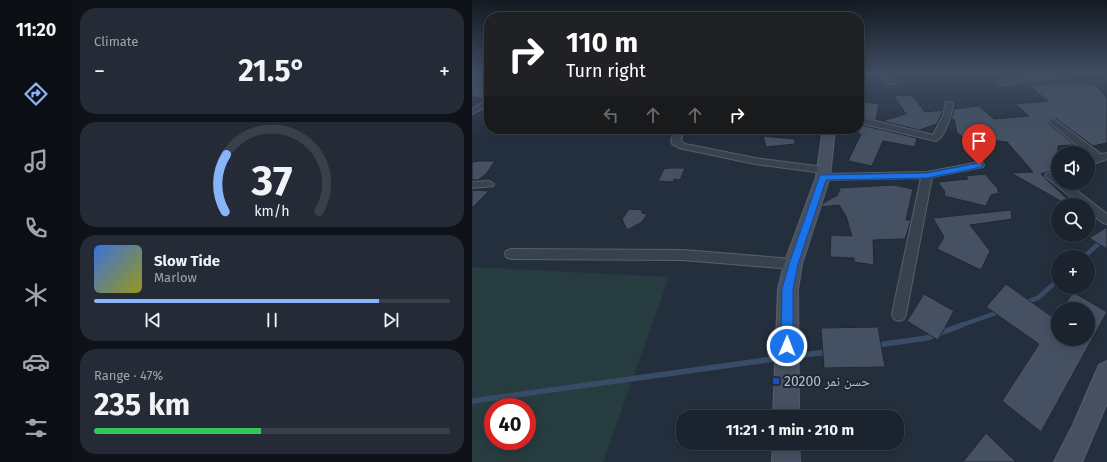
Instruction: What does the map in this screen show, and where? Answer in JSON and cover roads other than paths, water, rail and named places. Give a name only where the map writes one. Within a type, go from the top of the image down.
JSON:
[{"type":"street","points":[[864,121],[936,138],[947,116],[949,104]]},
{"type":"street","points":[[472,112],[484,105]]},
{"type":"street","points":[[1054,122],[1103,157]]},
{"type":"street","points":[[678,134],[676,141],[677,144],[682,146],[823,174],[927,175],[979,165]]},
{"type":"street","points":[[786,410],[788,289],[794,264],[823,174],[829,134]]},
{"type":"street","points":[[899,314],[927,175]]},
{"type":"street","points":[[472,185],[489,184]]},
{"type":"street","points":[[1069,190],[1079,198]]},
{"type":"street","points":[[1095,211],[1107,220]]},
{"type":"street","points":[[512,254],[683,255],[794,264]]},
{"type":"street","points":[[1068,462],[1082,434],[1107,373]]},
{"type":"street","points":[[786,450],[786,462]]},
{"type":"waterway","points":[[1092,250],[1107,236]]},
{"type":"waterway","points":[[1026,302],[1038,298],[1051,286]]},
{"type":"waterway","points":[[959,326],[999,312]]},
{"type":"waterway","points":[[877,345],[927,338],[962,325]]},
{"type":"waterway","points":[[793,356],[828,352]]},
{"type":"waterway","points":[[472,401],[781,358]]},
{"type":"place","name":"حسن نمر 20200","points":[[776,381]]}]
